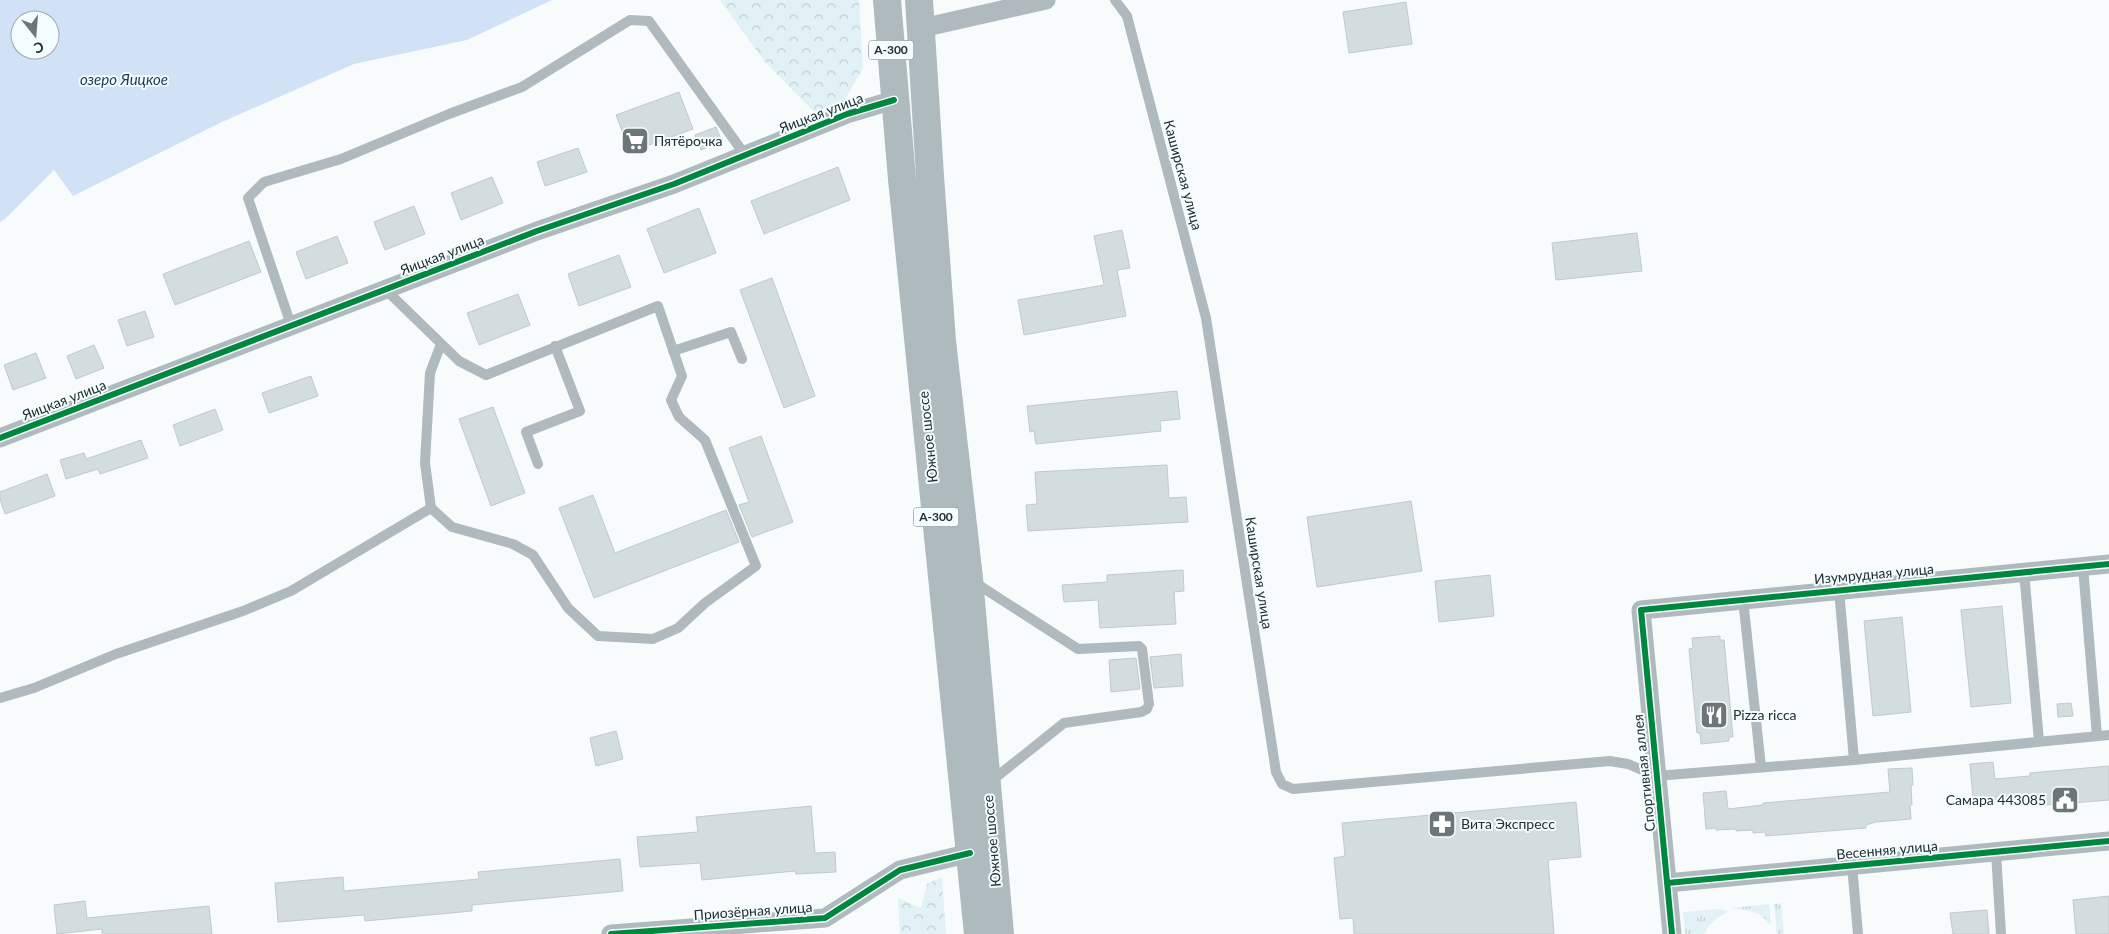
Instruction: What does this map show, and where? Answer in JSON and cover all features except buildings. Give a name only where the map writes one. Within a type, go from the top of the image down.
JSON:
[{"type":"main road","name":"Южное шоссе","points":[[887,0],[894,100],[970,853],[996,932]]},
{"type":"main road","name":"Южное шоссе","points":[[919,0],[942,341],[969,578],[987,784],[996,932]]},
{"type":"street","points":[[922,28],[1046,0]]},
{"type":"street","name":"Яицкая улица","points":[[0,438],[537,231],[674,184],[847,114],[894,100]]},
{"type":"street","name":"Изумрудная улица","points":[[1641,610],[2109,564]]},
{"type":"street","name":"Спортивная аллея","points":[[1641,610],[1672,934]]},
{"type":"street","name":"Весенняя улица","points":[[1667,883],[2109,842]]},
{"type":"street","name":"Приозёрная улица","points":[[611,934],[825,918],[900,870],[970,853]]},
{"type":"lane","name":"Каширская улица","points":[[1116,0],[1127,16],[1206,318],[1276,772],[1282,784],[1293,789],[1610,761],[1628,764],[1656,776]]},
{"type":"lane","points":[[292,326],[248,198],[264,182],[340,159],[522,86],[630,20],[649,20],[745,156]]},
{"type":"lane","points":[[386,290],[459,361],[486,375],[658,306],[682,376],[671,400],[678,417],[705,440],[756,566],[705,603],[678,628],[653,639],[598,636],[568,608],[533,555],[512,544],[452,527],[431,508],[426,463],[430,373],[441,344]]},
{"type":"lane","points":[[673,351],[731,332],[742,359]]},
{"type":"lane","points":[[538,464],[526,432],[580,411],[555,346]]},
{"type":"lane","points":[[0,698],[34,688],[116,654],[243,611],[291,591],[431,508]]},
{"type":"lane","points":[[2083,567],[2097,736]]},
{"type":"lane","points":[[2024,572],[2039,740]]},
{"type":"lane","points":[[969,578],[1078,649],[1139,646],[1142,649],[1148,704],[1147,709],[1140,712],[1064,723],[987,784]]},
{"type":"lane","points":[[1839,590],[1854,760]]},
{"type":"lane","points":[[1743,599],[1761,767]]},
{"type":"lane","points":[[1656,776],[1854,760],[2039,740],[2109,735]]},
{"type":"lane","points":[[1996,853],[2001,934]]},
{"type":"lane","points":[[1852,866],[1858,934]]},
{"type":"green space","points":[[720,0],[859,0],[863,68],[843,103],[814,112],[765,62]]},
{"type":"green space","points":[[942,877],[946,934],[900,934],[898,898],[921,908],[927,884]]},
{"type":"green space","points":[[1781,903],[1784,934],[1777,934],[1774,904]]},
{"type":"green space","points":[[1769,904],[1771,925],[1758,913],[1732,908]]},
{"type":"green space","points":[[1721,909],[1728,912],[1714,920],[1704,934],[1685,934],[1683,912]]},
{"type":"water","name":"озеро Яицкое","points":[[0,0],[552,0],[467,40],[354,64],[222,122],[73,196],[54,170],[0,222]]},
{"type":"cycle path","points":[[0,438],[537,231],[674,184],[847,114],[894,100]]},
{"type":"cycle path","points":[[1672,934],[1641,610],[2109,564]]},
{"type":"cycle path","points":[[1667,883],[2109,841]]},
{"type":"cycle path","points":[[611,934],[825,918],[900,870],[970,853]]},
{"type":"place","name":"Пятёрочка","points":[[635,141]]},
{"type":"place","name":"Pizza ricca","points":[[1714,715]]},
{"type":"place","name":"Самара 443085","points":[[2065,800]]},
{"type":"place","name":"Вита Экспресс","points":[[1442,824]]}]
